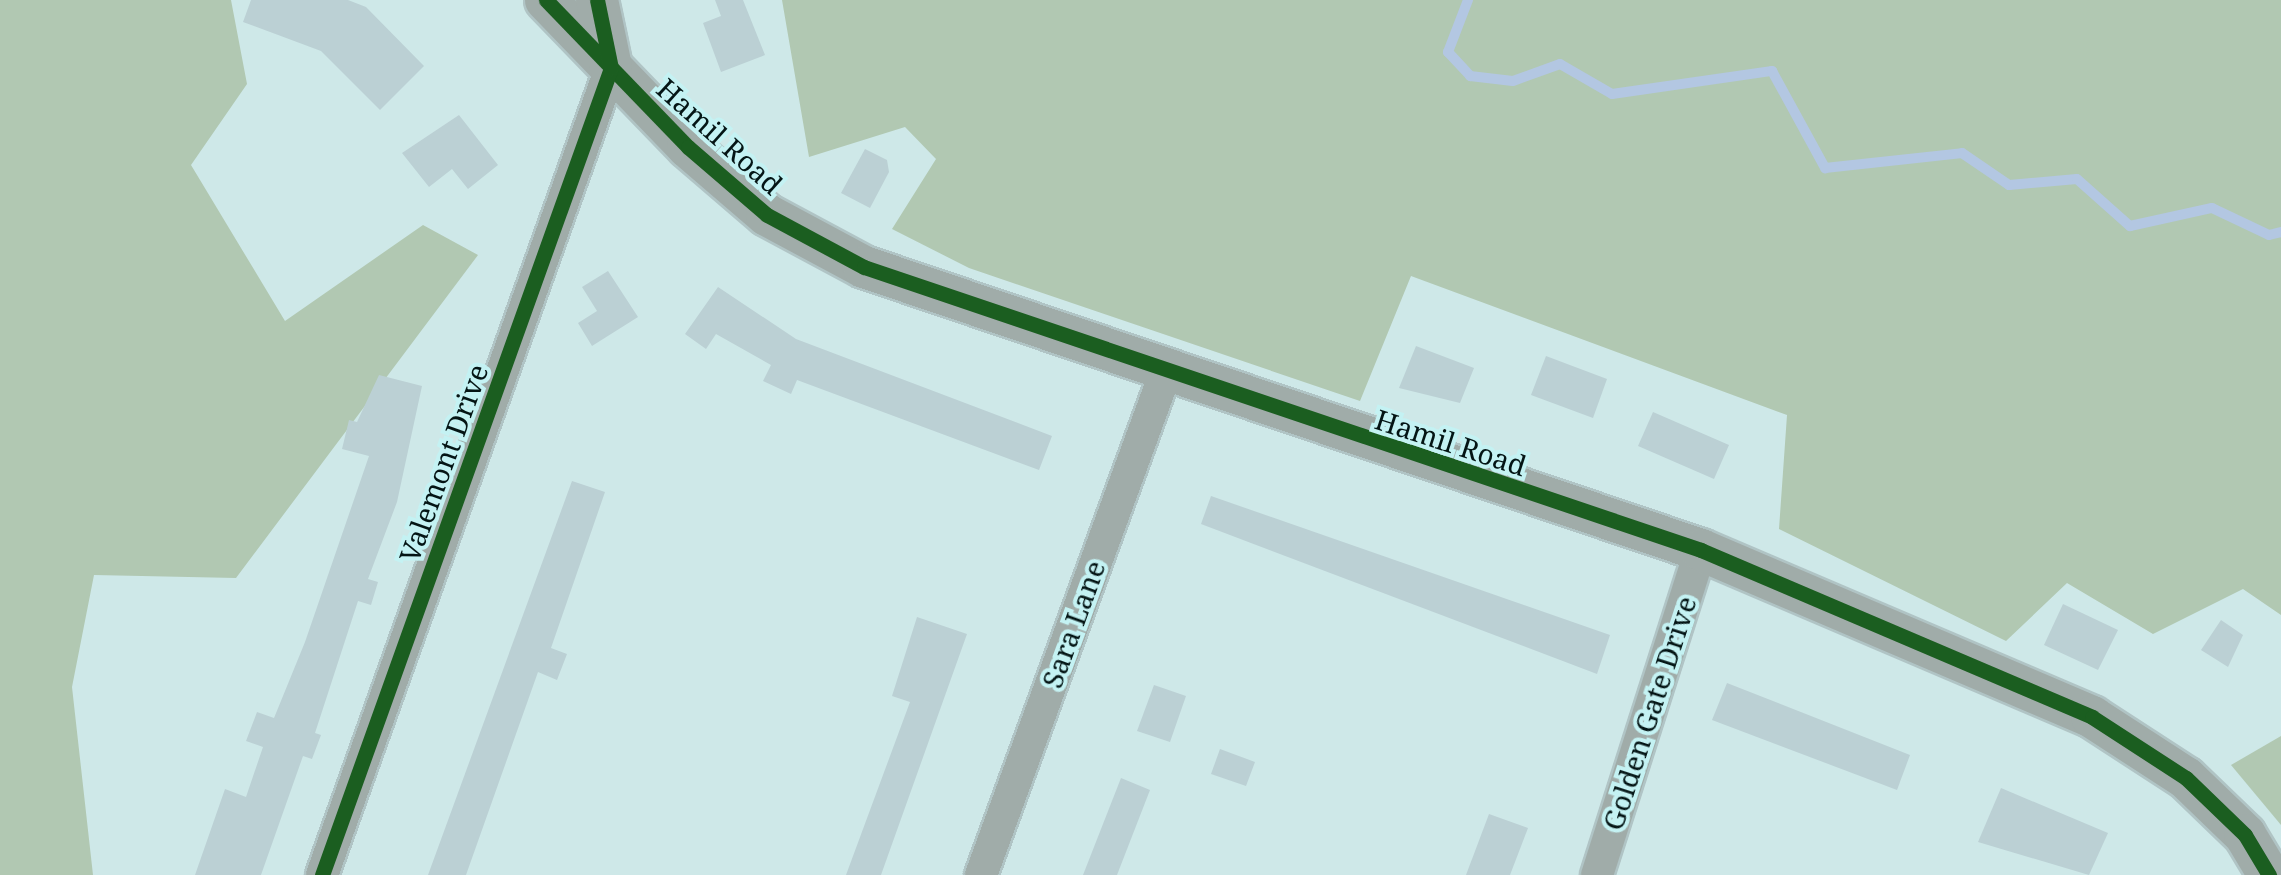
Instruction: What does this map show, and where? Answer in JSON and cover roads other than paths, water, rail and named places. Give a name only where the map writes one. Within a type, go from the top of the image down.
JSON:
[{"type":"street","name":"Hamil Road","points":[[546,0],[611,68],[767,214],[864,267],[1165,374],[1701,550],[2092,717],[2186,778],[2245,835],[2268,875]]},
{"type":"street","points":[[597,0],[611,68]]},
{"type":"street","name":"Valemont Drive","points":[[322,875],[611,68]]},
{"type":"street","name":"Sara Lane","points":[[981,875],[1165,374]]},
{"type":"street","name":"Golden Gate Drive","points":[[1596,875],[1701,550]]},
{"type":"waterway","points":[[1468,0],[1448,52],[1470,76],[1513,81],[1560,64],[1612,94],[1772,71],[1825,168],[1962,153],[2009,185],[2077,179],[2130,226],[2212,208],[2269,235],[2281,232]]}]
